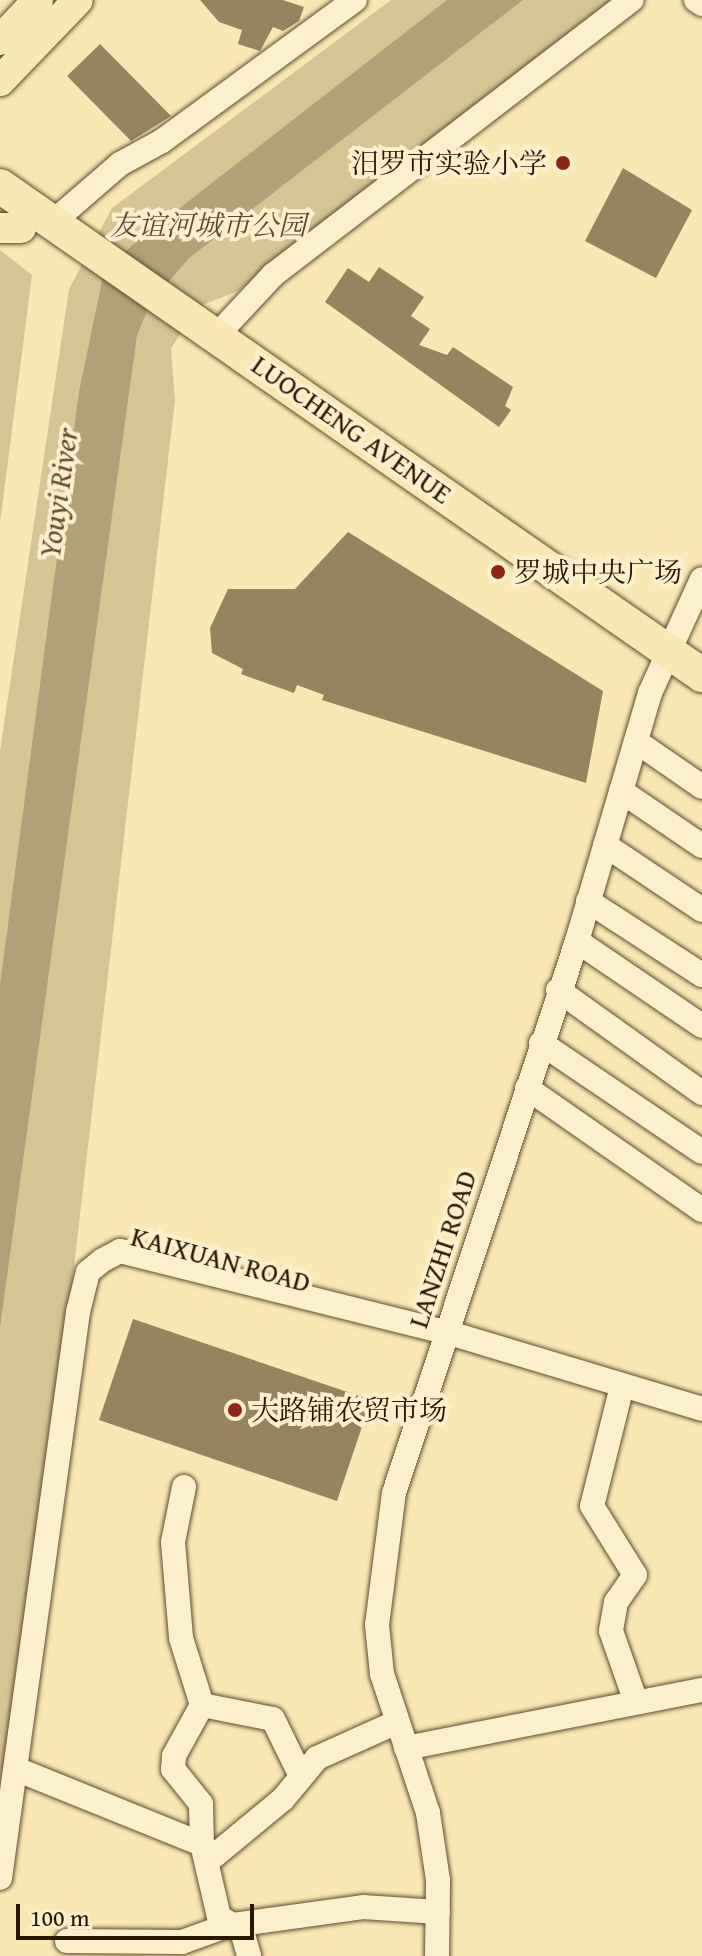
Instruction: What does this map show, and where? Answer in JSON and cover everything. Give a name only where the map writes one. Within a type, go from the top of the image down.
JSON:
[{"type":"highway","name":"LUOCHENG AVENUE","points":[[0,186],[19,223],[90,260],[212,339],[664,662],[702,699]]},
{"type":"highway","name":"LUOCHENG AVENUE","points":[[664,662],[702,675]]},
{"type":"main road","points":[[0,40],[38,0]]},
{"type":"main road","points":[[0,81],[78,0]]},
{"type":"street","points":[[19,223],[162,141],[355,0]]},
{"type":"street","points":[[212,339],[273,275],[632,0]]},
{"type":"street","points":[[696,0],[702,4]]},
{"type":"street","name":"LANZHI ROAD","points":[[437,1956],[438,1912],[428,1813],[382,1674],[379,1581],[397,1480],[558,990],[577,941],[621,791],[664,662],[702,579]]},
{"type":"street","points":[[637,742],[702,787]]},
{"type":"street","points":[[621,791],[702,846]]},
{"type":"street","points":[[605,845],[702,910]]},
{"type":"street","points":[[588,901],[702,975]]},
{"type":"street","points":[[577,941],[702,1026]]},
{"type":"street","points":[[558,990],[702,1093]]},
{"type":"street","points":[[541,1043],[702,1152]]},
{"type":"street","points":[[527,1088],[702,1210]]},
{"type":"street","name":"KAIXUAN ROAD","points":[[0,1878],[78,1312],[88,1272],[103,1260],[443,1340],[619,1398],[697,1409]]},
{"type":"street","points":[[443,1340],[697,1409]]},
{"type":"street","points":[[619,1398],[592,1506],[635,1575],[616,1602],[611,1631],[636,1702]]},
{"type":"street","points":[[184,1487],[173,1542],[181,1638],[202,1705],[174,1756],[173,1769],[201,1804],[205,1853],[226,1926]]},
{"type":"street","points":[[406,1748],[702,1690]]},
{"type":"street","points":[[202,1705],[273,1719],[299,1772]]},
{"type":"street","points":[[205,1853],[283,1799],[299,1772],[397,1722]]},
{"type":"street","points":[[16,1769],[205,1853]]},
{"type":"street","points":[[67,1941],[182,1942],[226,1926],[363,1907],[438,1912]]},
{"type":"street","points":[[226,1926],[242,1931],[249,1956]]},
{"type":"green space","name":"友谊河城市公园","points":[[391,0],[614,0],[238,291],[197,307],[171,349],[175,400],[66,1335],[0,1795],[0,751],[69,289],[112,208]]},
{"type":"green space","points":[[0,250],[32,275],[0,523]]},
{"type":"shaded area","points":[[447,0],[523,0],[189,258],[151,302],[137,335],[0,1327],[0,985],[79,392],[103,276],[131,246]]},
{"type":"building","points":[[200,0],[283,0],[304,7],[299,21],[283,31],[273,27],[260,51],[238,44],[242,30],[219,22]]},
{"type":"building","points":[[100,44],[171,116],[131,141],[67,76]]},
{"type":"building","points":[[623,168],[692,210],[656,278],[585,241]]},
{"type":"building","points":[[379,267],[424,297],[411,316],[430,329],[419,345],[447,355],[453,347],[513,387],[505,406],[511,410],[499,427],[325,302],[348,268],[369,282]]},
{"type":"building","points":[[348,532],[603,691],[586,783],[322,700],[324,695],[297,685],[294,693],[241,674],[243,669],[212,653],[210,628],[228,589],[295,589]]},
{"type":"building","name":"大路铺农贸市场","points":[[133,1319],[371,1400],[337,1501],[99,1420]]},
{"type":"place","name":"汨罗市实验小学","points":[[563,163]]},
{"type":"place","name":"罗城中央广场","points":[[498,572]]},
{"type":"place","name":"大路铺农贸市场","points":[[235,1410]]},
{"type":"water label","name":"Youyi River","points":[[58,493]]}]
